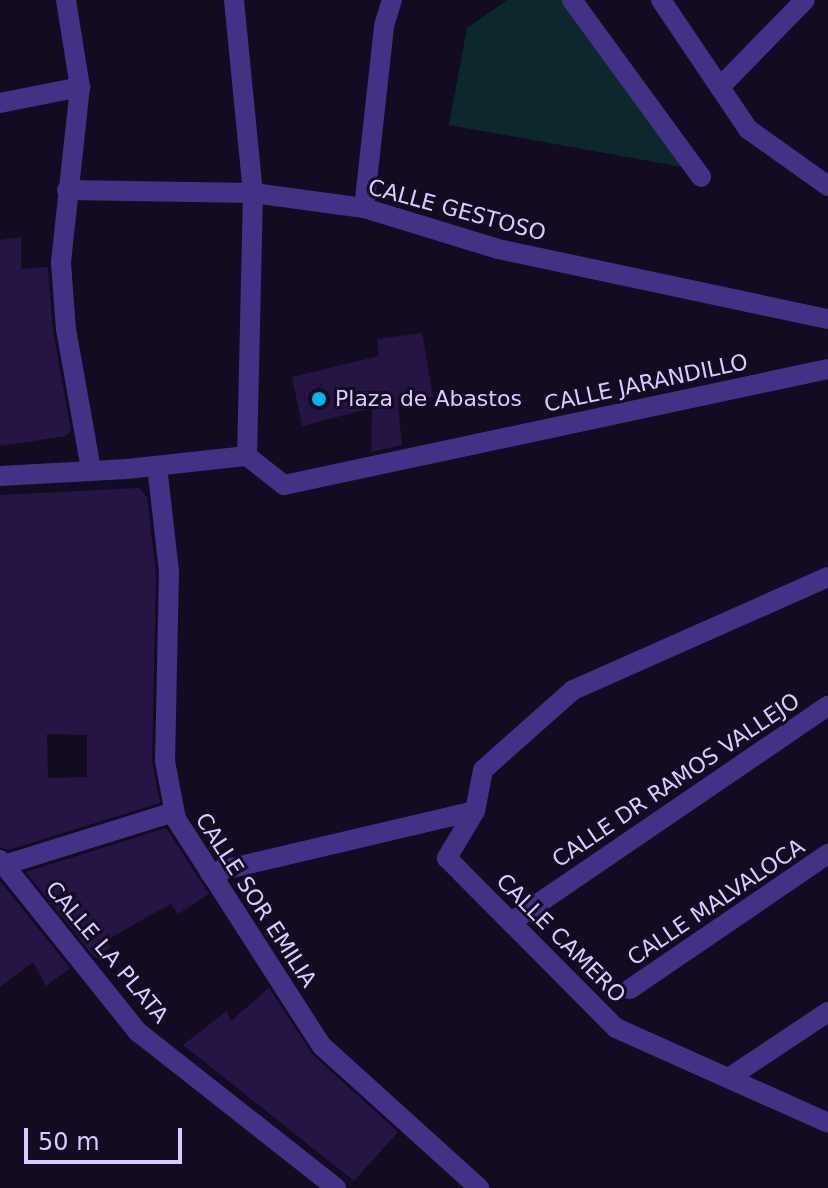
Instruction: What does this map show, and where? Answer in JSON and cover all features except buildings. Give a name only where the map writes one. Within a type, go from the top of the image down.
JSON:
[{"type":"street","points":[[66,0],[80,87],[61,263],[66,329],[91,470]]},
{"type":"street","points":[[0,476],[157,466],[247,456],[253,193],[234,0]]},
{"type":"street","points":[[364,208],[384,26],[392,0]]},
{"type":"street","points":[[572,0],[701,177]]},
{"type":"street","points":[[661,0],[748,129],[828,186]]},
{"type":"street","points":[[721,86],[805,0]]},
{"type":"street","points":[[0,103],[80,87]]},
{"type":"street","name":"CALLE GESTOSO","points":[[67,190],[253,193],[364,208],[498,249],[828,319]]},
{"type":"street","name":"CALLE JARANDILLO","points":[[247,456],[284,485],[828,369]]},
{"type":"street","name":"CALLE SOR EMILIA","points":[[157,466],[169,571],[165,761],[174,812],[322,1046],[480,1187]]},
{"type":"street","points":[[210,873],[475,811],[483,770],[573,690],[828,577]]},
{"type":"street","name":"CALLE DR RAMOS VALLEJO","points":[[511,922],[828,706]]},
{"type":"street","name":"CALLE CAMERO","points":[[475,811],[447,858],[616,1028],[828,1123]]},
{"type":"street","points":[[2,862],[174,812]]},
{"type":"street","name":"CALLE MALVALOCA","points":[[630,989],[828,854]]},
{"type":"street","name":"CALLE LA PLATA","points":[[2,862],[138,1032],[336,1188]]},
{"type":"street","points":[[730,1077],[819,1026],[828,1012]]},
{"type":"green space","points":[[507,0],[566,0],[688,168],[449,125],[467,28]]},
{"type":"place","name":"Plaza de Abastos","points":[[319,399]]}]
